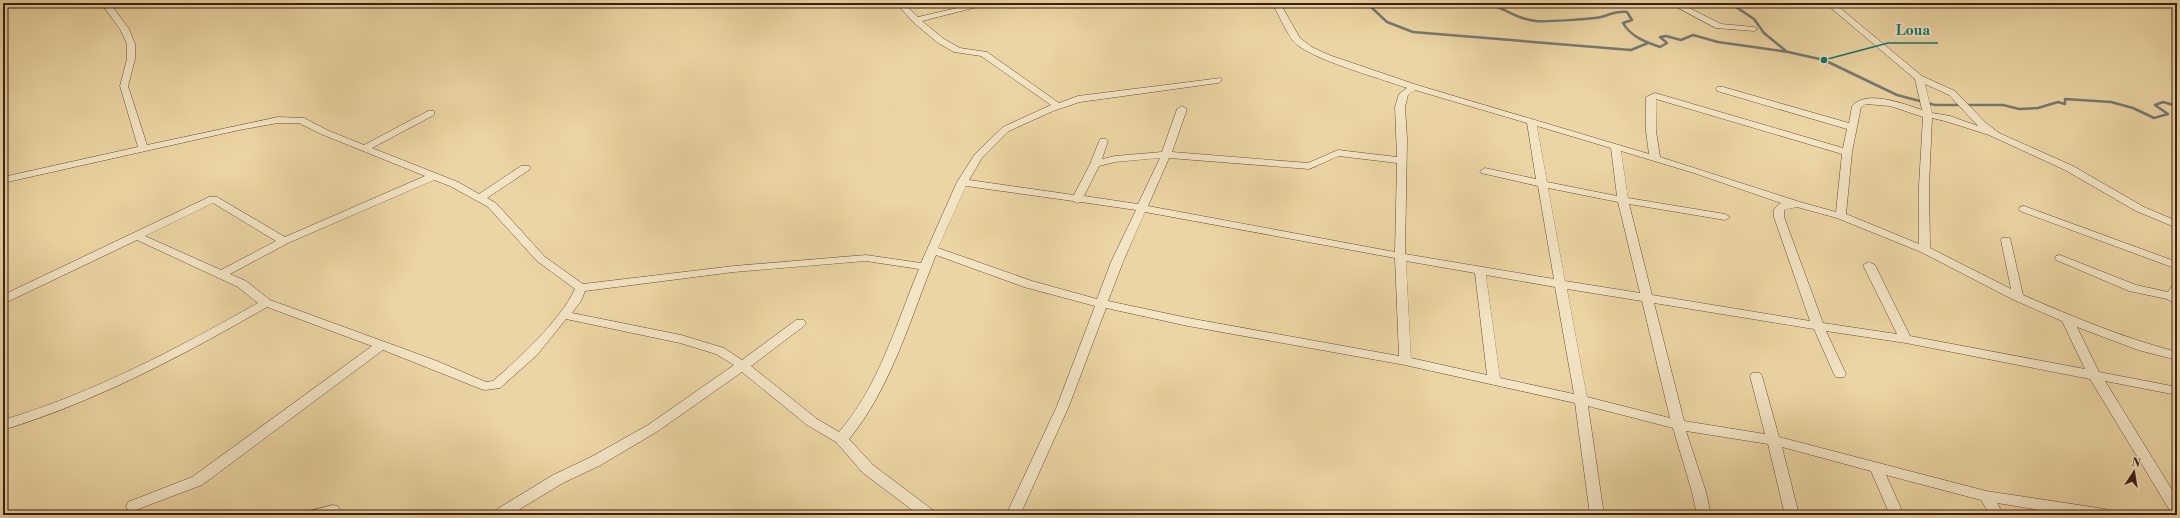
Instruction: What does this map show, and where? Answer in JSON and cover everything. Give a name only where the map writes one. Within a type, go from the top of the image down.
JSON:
[{"type":"street","points":[[105,3],[118,17],[130,43],[132,58],[125,76],[124,86],[144,149]]},
{"type":"street","points":[[900,3],[916,20],[952,48],[965,52],[980,52],[984,54],[1058,106]]},
{"type":"street","points":[[916,20],[989,3]]},
{"type":"street","points":[[1672,3],[1714,25],[1754,29]]},
{"type":"street","points":[[1829,3],[1920,78],[1952,93],[1958,102],[1996,135]]},
{"type":"street","points":[[1276,4],[1297,40],[1309,50],[1326,57],[1414,87],[1654,158],[1796,204],[1841,216],[1925,250],[2018,297],[2067,319],[2134,345],[2177,357]]},
{"type":"street","points":[[1920,78],[1925,107],[1925,250]]},
{"type":"street","points":[[841,439],[855,424],[885,369],[932,250],[962,182],[978,156],[1006,129],[1058,106],[1078,99],[1098,95],[1218,80]]},
{"type":"street","points":[[1405,361],[1400,255],[1402,161],[1401,102],[1404,94],[1414,87]]},
{"type":"street","points":[[1720,89],[1851,127]]},
{"type":"street","points":[[1654,158],[1651,131],[1651,97],[1656,96],[1847,152]]},
{"type":"street","points":[[1841,216],[1851,127],[1857,106],[1861,102],[1868,100],[1925,107],[1947,118],[1996,135],[2069,168],[2140,209],[2177,225]]},
{"type":"street","points":[[1013,515],[1063,406],[1117,262],[1166,155],[1182,108]]},
{"type":"street","points":[[365,148],[431,113]]},
{"type":"street","points":[[3,180],[239,127],[291,118],[301,120],[324,132],[454,184],[492,205],[541,259],[581,288],[734,269],[843,259],[866,258],[887,260],[926,267]]},
{"type":"street","points":[[1531,121],[1581,400],[1597,515]]},
{"type":"street","points":[[1077,200],[1095,164],[1103,141]]},
{"type":"street","points":[[1616,147],[1623,200],[1646,298],[1670,388],[1678,425],[1699,492],[1704,515]]},
{"type":"street","points":[[1095,164],[1115,159],[1166,155],[1219,158],[1304,166],[1313,165],[1338,153],[1402,161]]},
{"type":"street","points":[[480,198],[525,168]]},
{"type":"street","points":[[1485,171],[1623,200],[1724,217]]},
{"type":"street","points":[[222,274],[284,241],[434,176]]},
{"type":"street","points":[[962,182],[1077,200],[1143,208],[1480,271],[1906,339],[2177,392]]},
{"type":"street","points":[[3,300],[135,235],[213,199],[284,241]]},
{"type":"street","points":[[1796,204],[1784,205],[1779,209],[1779,217],[1818,326],[1840,374]]},
{"type":"street","points":[[2024,209],[2177,266]]},
{"type":"street","points":[[135,235],[242,284],[266,303],[489,386],[496,385],[512,372],[538,346],[564,315],[575,300],[581,288]]},
{"type":"street","points":[[2006,240],[2018,297]]},
{"type":"street","points":[[932,250],[1028,284],[1102,303],[1188,322],[1405,361],[1581,400],[1678,425],[1774,440],[1877,469],[1986,496],[2105,515]]},
{"type":"street","points":[[2060,258],[2133,288],[2175,295]]},
{"type":"street","points":[[1869,265],[1906,339]]},
{"type":"street","points":[[1480,271],[1494,381]]},
{"type":"street","points":[[3,425],[83,397],[115,383],[186,349],[266,303]]},
{"type":"street","points":[[564,315],[681,339],[720,351],[742,365],[812,422],[841,439],[868,469],[929,515]]},
{"type":"street","points":[[2067,319],[2095,376],[2177,510]]},
{"type":"street","points":[[499,515],[558,479],[596,461],[653,428],[800,323]]},
{"type":"street","points":[[133,506],[196,481],[218,467],[380,346]]},
{"type":"street","points":[[1756,376],[1774,440],[1792,515]]},
{"type":"street","points":[[1877,469],[1897,515]]},
{"type":"street","points":[[1986,496],[1997,515]]},
{"type":"street","points":[[314,515],[333,510]]},
{"type":"waterway","points":[[1321,3],[1371,7],[1387,22],[1413,32],[1631,50],[1648,43]]},
{"type":"waterway","points":[[1488,3],[1517,16],[1536,21],[1588,19],[1601,17],[1616,12],[1627,12],[1632,20],[1623,23],[1626,28],[1639,38],[1660,47],[1667,43],[1660,37],[1666,36],[1681,40],[1693,35],[1718,42],[1788,52],[1824,60],[1897,95],[1935,105],[2003,105],[2019,109],[2038,108],[2058,102],[2065,104],[2065,99],[2111,102],[2133,108],[2154,118],[2168,114],[2155,105],[2163,102],[2177,106]]},
{"type":"waterway","points":[[1730,3],[1754,19],[1764,33],[1786,51]]},
{"type":"place","name":"Loua","points":[[1824,60]]}]
